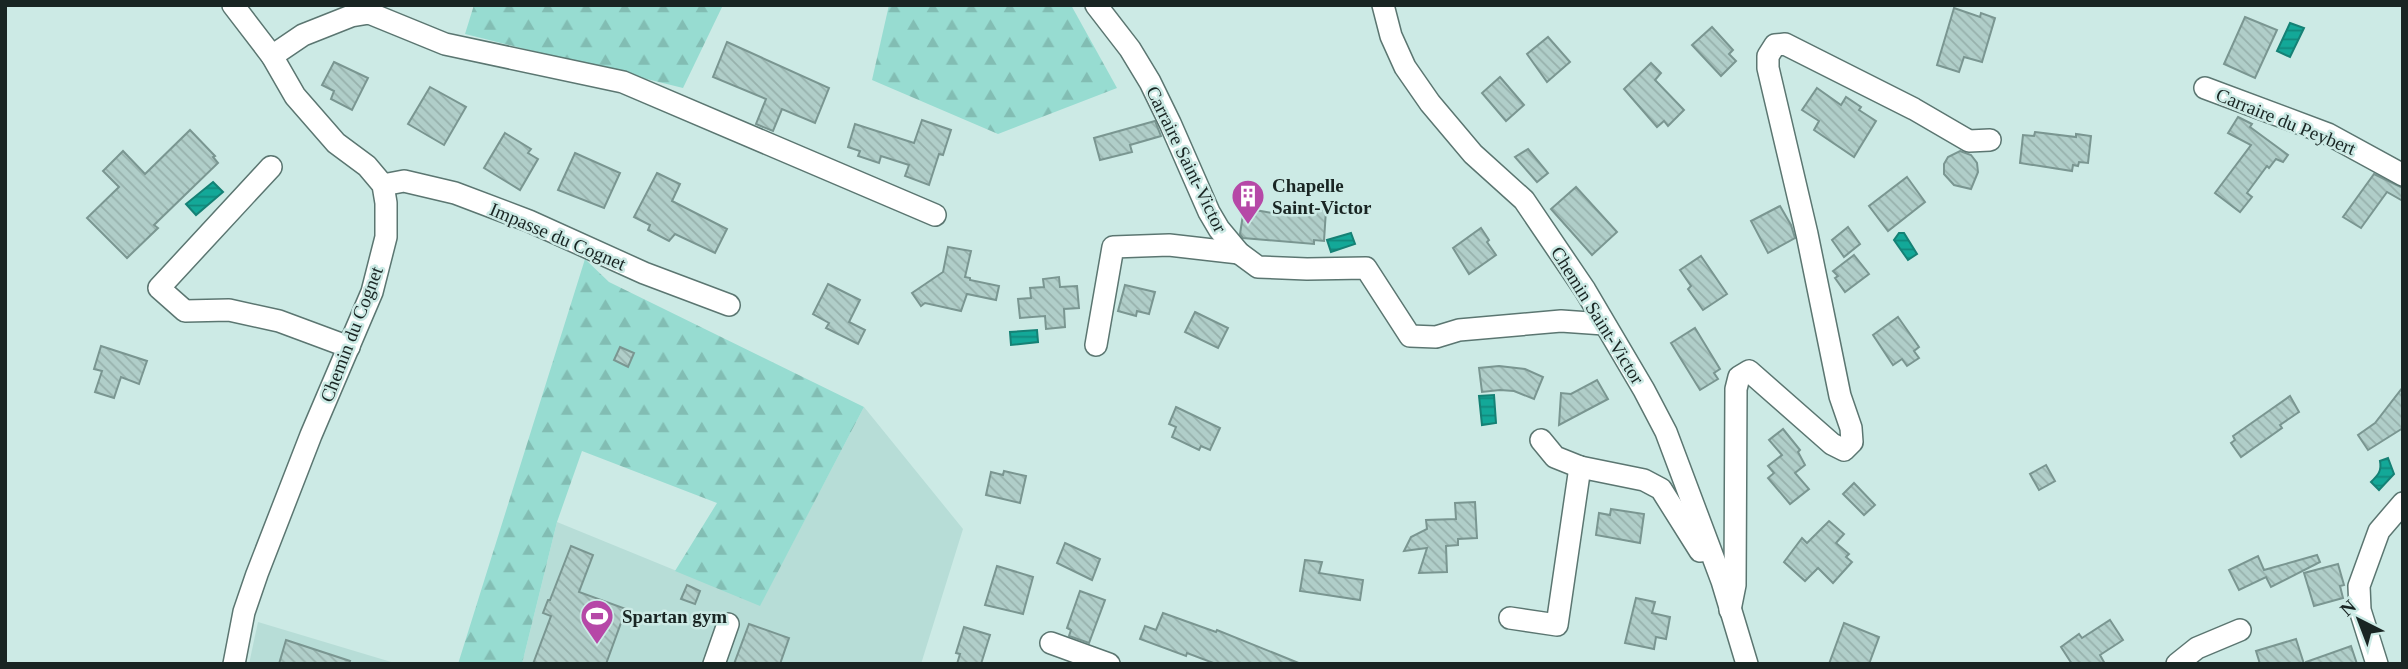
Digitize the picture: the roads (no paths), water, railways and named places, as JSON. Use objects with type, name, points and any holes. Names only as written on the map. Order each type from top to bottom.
[{"type":"street","points":[[233,5],[272,56],[295,96],[336,143],[367,166],[383,185]]},
{"type":"street","name":"Carraire Saint-Victor","points":[[1096,5],[1137,60],[1170,122],[1219,229],[1239,253],[1258,267],[1366,268],[1410,336],[1436,337],[1459,330],[1561,321],[1604,324]]},
{"type":"street","name":"Chemin Saint-Victor","points":[[1383,5],[1391,37],[1405,67],[1430,103],[1473,153],[1524,200],[1585,290],[1644,390],[1666,432],[1722,582],[1747,664]]},
{"type":"street","points":[[272,56],[303,35],[351,16],[369,13],[445,44],[623,82],[934,215]]},
{"type":"street","points":[[1730,610],[1735,585],[1736,389],[1739,377],[1749,371],[1832,444],[1844,450],[1852,442],[1852,428],[1840,396],[1807,234],[1768,68],[1768,56],[1775,45],[1784,44],[1914,108],[1969,141],[1990,140]]},
{"type":"street","name":"Carraire du Peybert","points":[[2205,88],[2328,134],[2403,175]]},
{"type":"street","points":[[271,167],[159,288],[185,311],[229,310],[279,321],[349,347]]},
{"type":"street","name":"Impasse du Cognet","points":[[383,185],[404,181],[454,193],[528,221],[644,273],[729,305]]},
{"type":"street","name":"Chemin du Cognet","points":[[234,664],[244,612],[257,574],[311,435],[372,292],[386,237],[383,185]]},
{"type":"street","points":[[1096,345],[1112,247],[1168,244],[1239,253]]},
{"type":"street","points":[[1541,440],[1555,457],[1580,467],[1644,480],[1661,489],[1696,547],[1722,582]]},
{"type":"street","points":[[1510,618],[1558,625],[1580,467]]},
{"type":"street","points":[[2377,664],[2360,610],[2359,586],[2379,531],[2403,503]]},
{"type":"street","points":[[714,664],[728,624]]},
{"type":"street","points":[[2177,664],[2197,648],[2240,630]]},
{"type":"street","points":[[1051,643],[1109,664]]},
{"type":"place","name":"Chapelle Saint-Victor","points":[[1248,226]]},
{"type":"place","name":"Spartan gym","points":[[597,646]]}]
